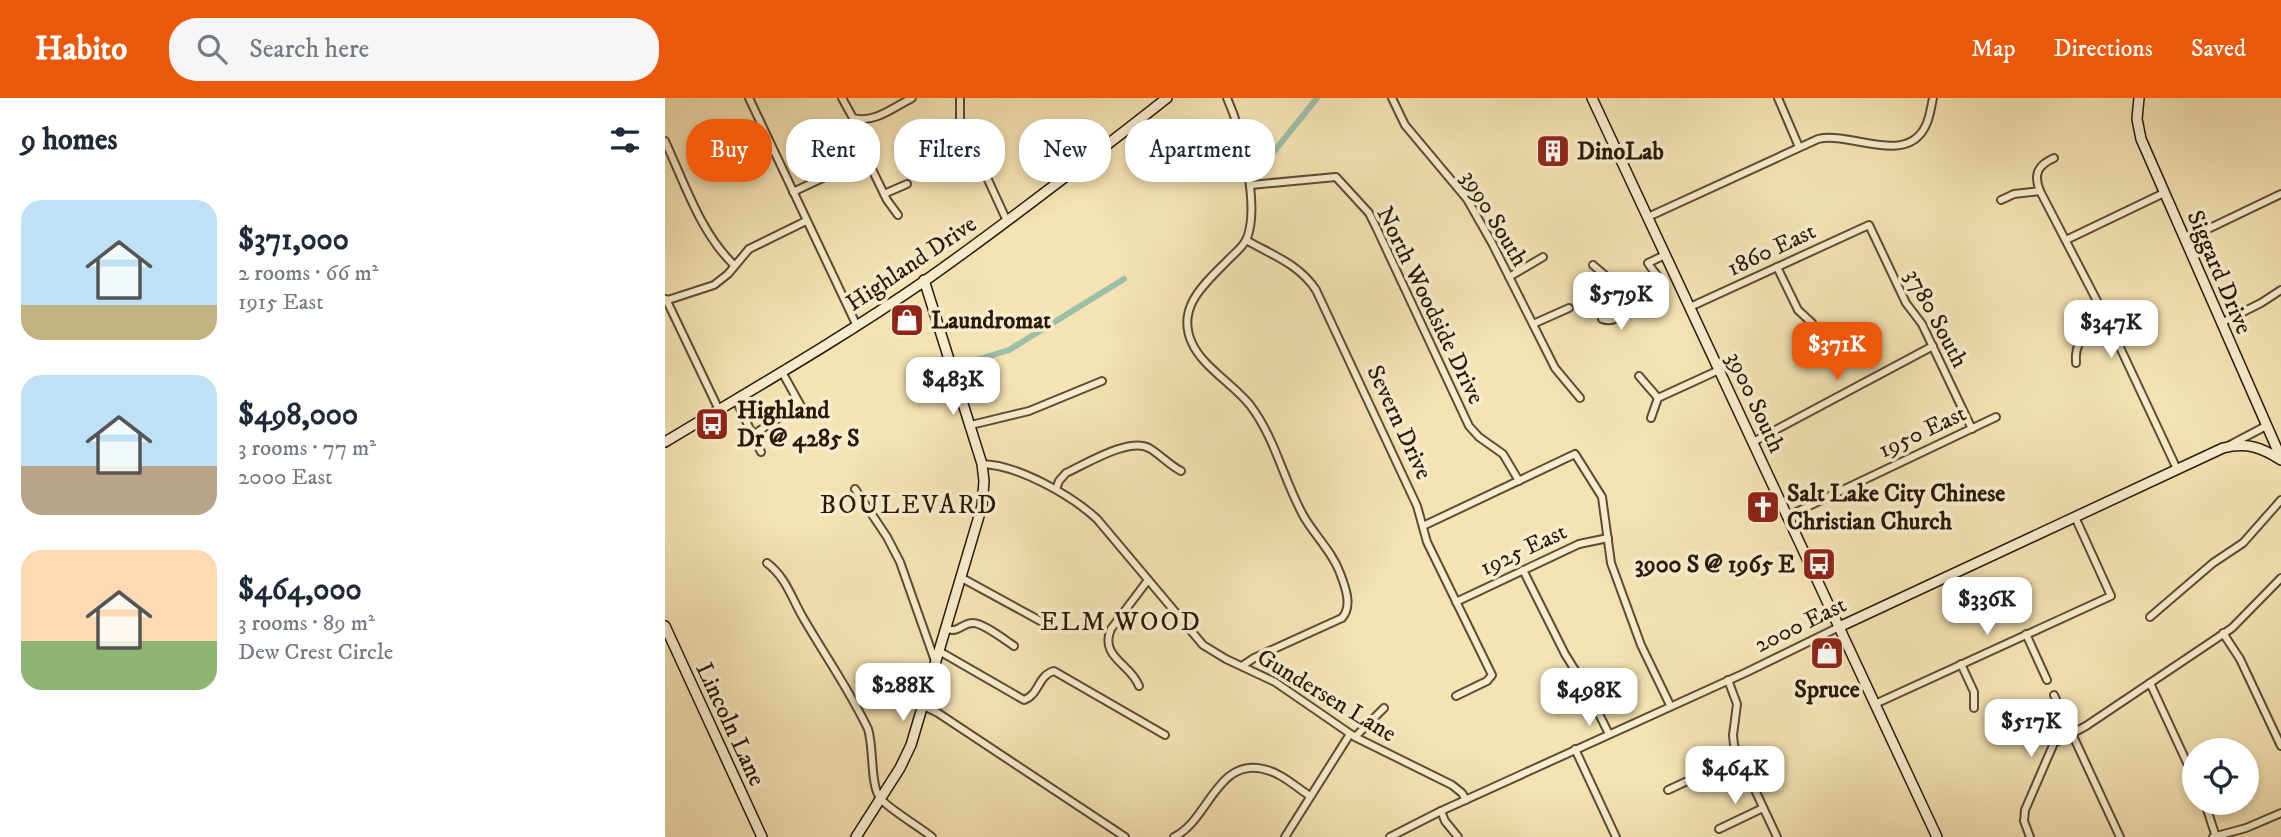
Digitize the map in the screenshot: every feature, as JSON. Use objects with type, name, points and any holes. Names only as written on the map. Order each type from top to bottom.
[{"type":"street","points":[[749,98],[856,324]]},
{"type":"street","points":[[842,98],[855,120],[876,117],[912,98]]},
{"type":"street","points":[[949,98],[959,100],[960,119],[1007,221]]},
{"type":"street","name":"Highland Drive","points":[[665,442],[782,372],[924,281],[1167,98]]},
{"type":"street","points":[[1227,98],[1244,154],[1250,185],[1249,229],[1246,240],[1195,295],[1188,312],[1188,334],[1192,345],[1205,362],[1249,404],[1273,442],[1293,496],[1339,570],[1347,600],[1346,613],[1342,618],[1242,666]]},
{"type":"street","name":"3990 South","points":[[1392,98],[1405,125],[1467,199],[1559,374],[1580,398]]},
{"type":"street","name":"3900 South","points":[[1592,98],[1937,837]]},
{"type":"street","points":[[1778,98],[1799,147]]},
{"type":"street","points":[[1648,216],[1818,139],[1832,137],[1885,146],[1905,144],[1925,128],[1933,98]]},
{"type":"street","name":"Siggard Drive","points":[[2139,98],[2139,133],[2281,459]]},
{"type":"street","points":[[665,141],[713,242],[734,265]]},
{"type":"street","points":[[793,192],[836,171],[855,155],[862,155],[898,215]]},
{"type":"street","points":[[2054,158],[2045,162],[2037,173],[2036,181],[2110,326],[2178,469]]},
{"type":"street","name":"North Woodside Drive","points":[[1250,185],[1336,177],[1358,201],[1376,227],[1469,426],[1479,437],[1503,454],[1519,481]]},
{"type":"street","points":[[884,194],[907,184]]},
{"type":"street","points":[[2001,200],[2014,194],[2040,191]]},
{"type":"street","points":[[2066,240],[2164,193]]},
{"type":"street","points":[[2185,240],[2281,194]]},
{"type":"street","points":[[719,410],[666,299],[714,285],[728,274],[744,252],[806,221]]},
{"type":"street","name":"1860 East","points":[[1690,307],[1868,225]]},
{"type":"street","name":"3780 South","points":[[1868,225],[1906,303],[1922,324],[1972,429]]},
{"type":"street","name":"Severn Drive","points":[[1246,240],[1303,272],[1316,290],[1417,506],[1427,542],[1492,677],[1456,696]]},
{"type":"street","points":[[1593,265],[1607,278],[1618,301],[1626,307],[1640,308],[1658,298],[1661,292],[1660,281],[1648,263],[1665,255]]},
{"type":"street","points":[[1509,277],[1543,257]]},
{"type":"street","points":[[1777,267],[1798,310],[1812,323]]},
{"type":"street","points":[[856,837],[911,745],[982,506],[982,464],[924,281]]},
{"type":"street","points":[[2221,323],[2281,290]]},
{"type":"street","points":[[1602,319],[1616,319],[1626,307]]},
{"type":"street","points":[[1533,324],[1569,308]]},
{"type":"street","points":[[2076,363],[2077,342],[2110,326]]},
{"type":"street","points":[[1753,442],[1933,346]]},
{"type":"street","points":[[1651,418],[1658,398],[1719,369]]},
{"type":"street","points":[[782,372],[807,417]]},
{"type":"street","points":[[1639,376],[1658,398]]},
{"type":"street","points":[[971,425],[1030,411],[1102,381]]},
{"type":"street","points":[[736,400],[761,452]]},
{"type":"street","points":[[753,435],[799,404]]},
{"type":"street","name":"1950 East","points":[[1788,516],[1996,417]]},
{"type":"street","name":"2000 East","points":[[1390,837],[2227,447],[2266,426]]},
{"type":"street","points":[[1056,489],[1066,474],[1133,444],[1146,446],[1170,466],[1181,471]]},
{"type":"street","name":"2000 East","points":[[2227,447],[2258,447],[2281,459]]},
{"type":"street","points":[[1423,526],[1576,454],[1602,497],[1611,562],[1637,634],[1670,705]]},
{"type":"street","name":"Gundersen Lane","points":[[982,464],[1004,466],[1056,489],[1077,502],[1097,519],[1203,645],[1275,682],[1353,736],[1452,785],[1462,793],[1465,800]]},
{"type":"street","points":[[855,489],[900,562],[936,664]]},
{"type":"street","points":[[2150,617],[2213,563],[2243,543],[2281,500]]},
{"type":"street","points":[[1875,704],[2111,596],[2075,517]]},
{"type":"street","name":"1925 East","points":[[1456,601],[1588,541],[1608,538]]},
{"type":"street","points":[[767,563],[786,582],[803,618],[868,729],[872,743],[874,781],[880,800],[932,837]]},
{"type":"street","points":[[1523,570],[1609,734]]},
{"type":"street","points":[[960,576],[1046,624]]},
{"type":"street","points":[[1139,686],[1133,675],[1110,652],[1107,638],[1148,580]]},
{"type":"street","points":[[2030,837],[2024,817],[2051,746],[2086,726],[2223,634],[2280,581]]},
{"type":"street","points":[[947,629],[956,631],[970,623],[977,624],[1014,646]]},
{"type":"street","name":"Lincoln Lane","points":[[665,626],[762,837]]},
{"type":"street","points":[[2026,634],[2047,680]]},
{"type":"street","points":[[2223,634],[2240,659],[2281,746]]},
{"type":"street","points":[[939,652],[1024,699],[1029,698],[1048,673],[1054,671],[1165,735]]},
{"type":"street","points":[[1961,664],[1975,696],[1974,708]]},
{"type":"street","points":[[1728,680],[1737,704],[1733,735],[1739,757],[1777,837]]},
{"type":"street","points":[[2150,684],[2182,752]]},
{"type":"street","points":[[2054,695],[2120,837]]},
{"type":"street","points":[[924,706],[1125,837]]},
{"type":"street","points":[[1285,837],[1310,796],[1353,736],[1384,708]]},
{"type":"street","points":[[2271,725],[2281,720]]},
{"type":"street","points":[[1575,749],[1616,837]]},
{"type":"street","points":[[1668,790],[1739,757]]},
{"type":"street","points":[[1174,837],[1198,819],[1226,778],[1245,769],[1265,769],[1310,796]]},
{"type":"street","points":[[1719,828],[1763,808]]},
{"type":"street","points":[[1441,811],[1445,821],[1458,837]]},
{"type":"street","points":[[2209,815],[2215,837],[2246,828],[2281,813]]},
{"type":"waterway","points":[[1275,150],[1317,98]]},
{"type":"waterway","points":[[963,364],[1009,350],[1124,279]]},
{"type":"place","name":"DinoLab","points":[[1553,151]]},
{"type":"place","name":"Laundromat","points":[[907,320]]},
{"type":"place","name":"Highland Dr @ 4285 S","points":[[712,424]]},
{"type":"place","name":"Salt Lake City Chinese Christian Church","points":[[1763,507]]},
{"type":"place","name":"3900 S @ 1965 E","points":[[1819,564]]},
{"type":"place","name":"Spruce","points":[[1827,653]]},
{"type":"district","name":"BOULEVARD","points":[[909,504]]},
{"type":"district","name":"ELM WOOD","points":[[1121,621]]}]
